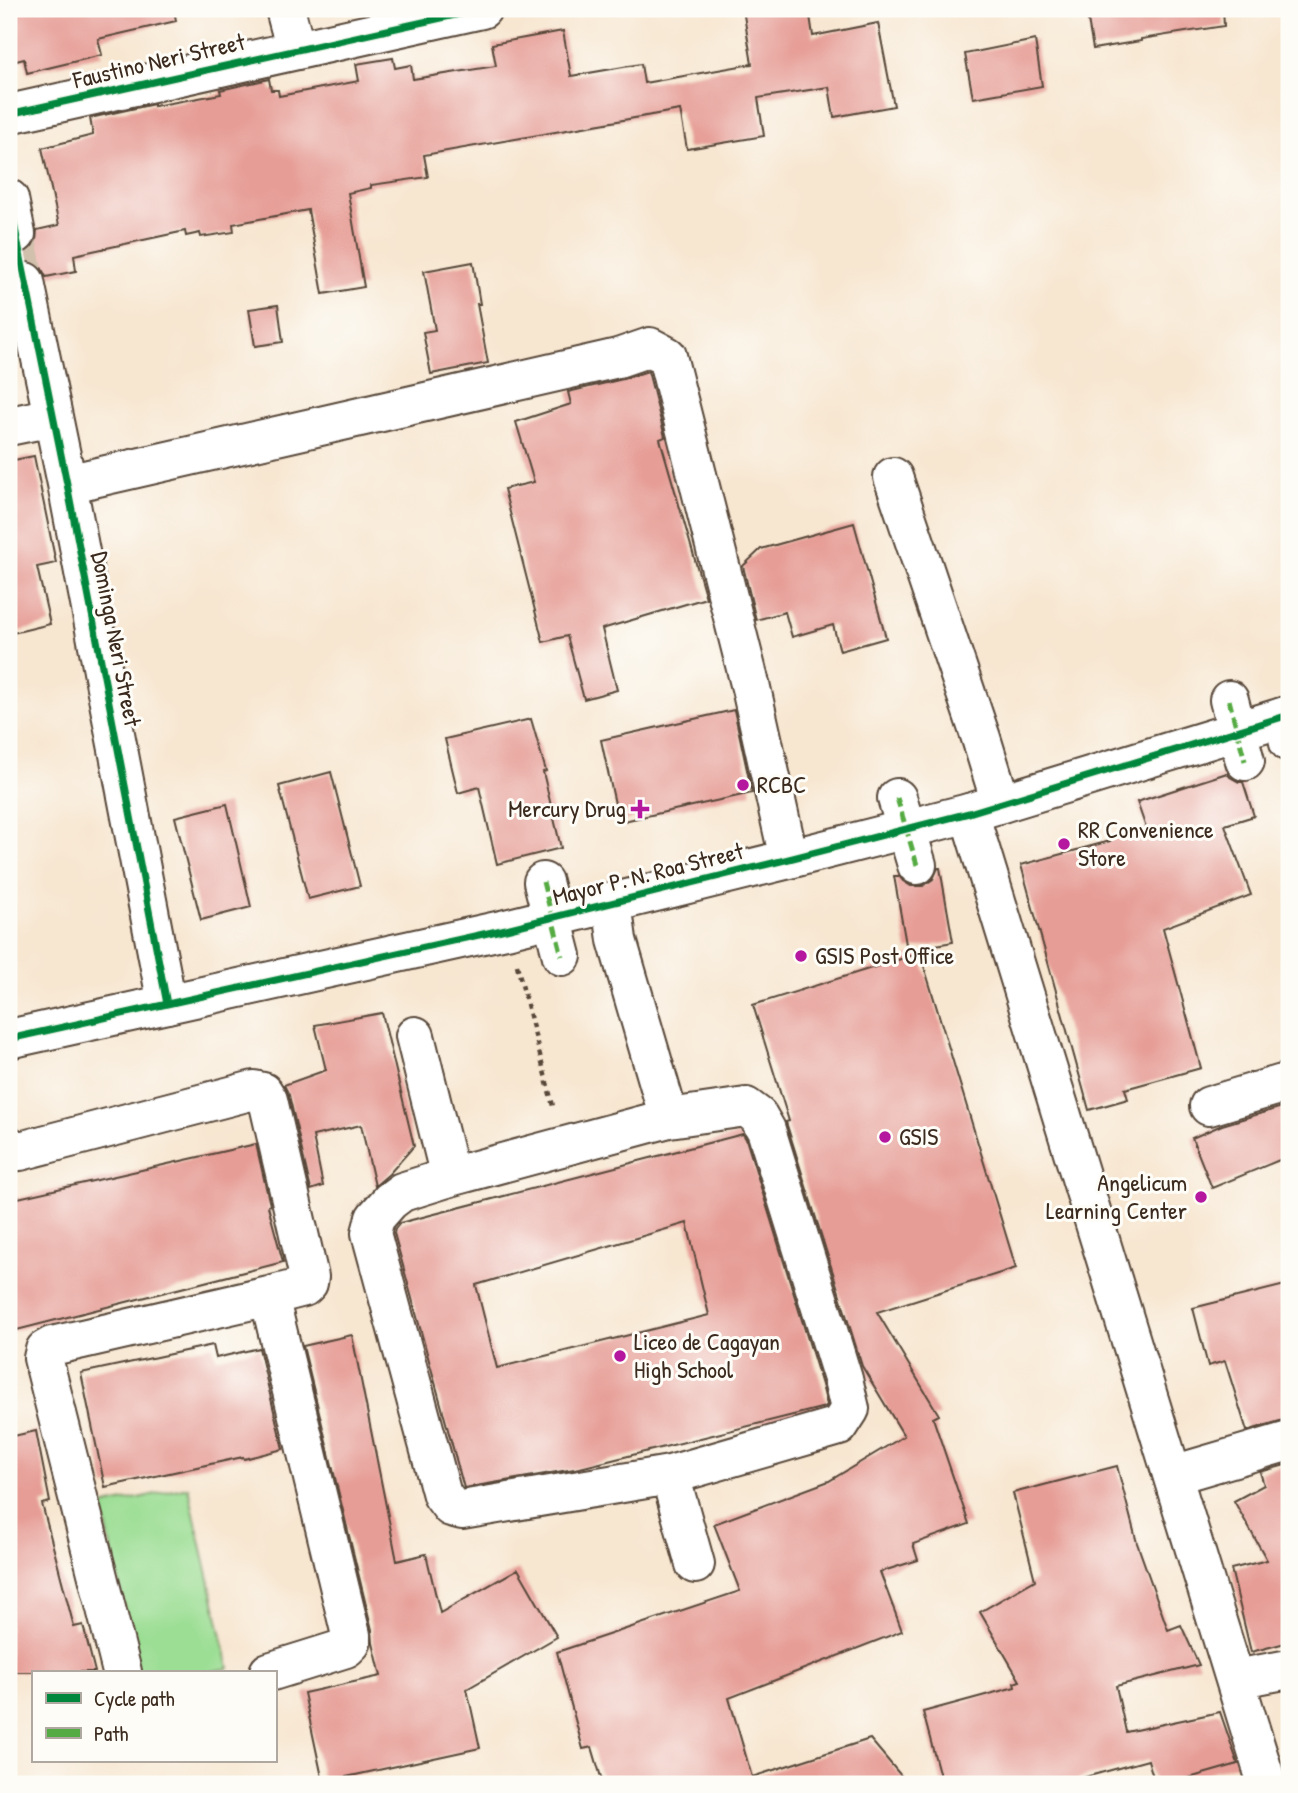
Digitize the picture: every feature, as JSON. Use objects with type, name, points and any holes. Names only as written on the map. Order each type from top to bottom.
[{"type":"street","points":[[285,9],[296,50]]},
{"type":"street","name":"Faustino Neri Street","points":[[9,114],[482,9]]},
{"type":"street","name":"Dominga Neri Street","points":[[25,282],[54,417],[167,1004]]},
{"type":"street","points":[[67,484],[604,362],[650,347],[667,356],[751,688],[789,859]]},
{"type":"street","points":[[9,426],[54,417]]},
{"type":"street","points":[[893,477],[981,738],[985,808],[1173,1475],[1267,1784]]},
{"type":"street","name":"Mayor P. N. Roa Street","points":[[9,1039],[552,918],[789,859],[901,813],[985,808],[1237,731],[1287,725]]},
{"type":"street","points":[[901,813],[917,865]]},
{"type":"street","points":[[543,882],[562,956]]},
{"type":"street","points":[[612,902],[617,940],[669,1118]]},
{"type":"street","points":[[415,1036],[450,1177]]},
{"type":"street","points":[[1209,1106],[1289,1082]]},
{"type":"street","points":[[9,1146],[13,1152],[20,1151],[254,1090],[263,1093],[268,1100],[309,1277],[304,1287],[52,1346],[45,1350],[43,1358],[122,1671]]},
{"type":"street","points":[[746,1107],[758,1116],[770,1143],[850,1409],[839,1426],[670,1475],[462,1510],[451,1507],[442,1495],[371,1233],[375,1218],[402,1192],[564,1147],[669,1118],[746,1107]]},
{"type":"street","points":[[269,1296],[351,1635],[351,1643],[346,1648],[272,1671]]},
{"type":"street","points":[[1173,1475],[1289,1441]]},
{"type":"street","points":[[670,1475],[695,1564]]},
{"type":"street","points":[[1236,1678],[1289,1669]]},
{"type":"path","points":[[506,929],[564,1147]]},
{"type":"green space","points":[[188,1487],[229,1668],[215,1671],[138,1671],[102,1506]]},
{"type":"building","points":[[9,9],[174,9],[176,21],[98,39],[102,55],[27,73],[24,59],[9,63]]},
{"type":"building","points":[[743,9],[809,9],[813,36],[878,23],[894,106],[834,117],[829,87],[758,98],[764,136],[687,149],[680,110],[424,155],[428,177],[371,185],[371,188],[348,193],[364,287],[323,294],[308,210],[233,224],[234,232],[201,237],[200,233],[186,236],[185,231],[74,255],[76,271],[46,277],[41,267],[31,261],[20,261],[9,268],[9,255],[20,256],[30,251],[36,242],[37,230],[59,225],[42,148],[93,135],[90,118],[154,104],[221,94],[220,90],[269,79],[271,90],[278,90],[279,96],[359,81],[356,64],[393,58],[395,68],[411,65],[413,79],[496,66],[492,44],[563,31],[571,76],[641,64],[644,83],[752,64]]},
{"type":"building","points":[[1086,9],[1223,9],[1224,26],[1093,49]]},
{"type":"building","points":[[1035,40],[1042,86],[973,98],[965,54]]},
{"type":"building","points":[[473,262],[480,304],[477,304],[488,363],[431,374],[423,332],[435,330],[424,271]]},
{"type":"building","points":[[278,305],[283,342],[255,346],[249,309]]},
{"type":"building","points":[[648,371],[665,437],[660,439],[706,598],[602,629],[617,690],[584,699],[567,636],[543,642],[504,489],[534,482],[516,422],[571,404],[568,392]]},
{"type":"building","points":[[34,456],[56,563],[37,567],[50,624],[9,634],[9,461]]},
{"type":"building","points":[[854,523],[886,638],[840,651],[833,625],[792,637],[785,612],[756,620],[743,566],[761,549]]},
{"type":"building","points":[[734,710],[752,793],[619,822],[601,740]]},
{"type":"building","points":[[531,719],[546,771],[543,772],[561,848],[497,864],[479,787],[458,793],[445,739]]},
{"type":"building","points":[[331,772],[360,886],[308,899],[279,786]]},
{"type":"building","points":[[1227,773],[1243,782],[1254,816],[1225,825],[1251,895],[1163,928],[1201,1068],[1125,1089],[1128,1099],[1089,1110],[1021,865],[1110,841],[1109,838],[1146,828],[1137,802]]},
{"type":"building","points":[[227,804],[251,907],[201,920],[175,817]]},
{"type":"building","points":[[938,868],[953,942],[907,950],[894,876],[899,876],[911,886],[923,886],[933,879]]},
{"type":"building","points":[[920,953],[1016,1268],[877,1312],[939,1415],[933,1418],[969,1524],[913,1544],[918,1560],[880,1572],[902,1631],[729,1698],[752,1777],[870,1739],[908,1784],[603,1784],[592,1747],[583,1749],[557,1652],[740,1591],[714,1524],[829,1481],[904,1436],[862,1366],[786,1122],[789,1121],[753,1005]]},
{"type":"building","points":[[382,1013],[414,1146],[375,1186],[361,1125],[313,1136],[323,1186],[311,1190],[289,1095],[284,1085],[326,1070],[315,1025]]},
{"type":"building","points":[[1289,1105],[1289,1156],[1212,1188],[1192,1138],[1222,1125]]},
{"type":"building","points":[[743,1134],[827,1405],[580,1468],[464,1488],[394,1233],[400,1223]],"holes":[[[687,1223],[709,1315],[497,1368],[476,1285]]]},
{"type":"building","points":[[256,1144],[270,1205],[268,1206],[283,1262],[9,1332],[9,1200]]},
{"type":"building","points":[[1289,1284],[1289,1420],[1247,1431],[1225,1361],[1208,1366],[1193,1308]]},
{"type":"building","points":[[352,1335],[397,1561],[426,1554],[440,1613],[518,1569],[557,1637],[467,1689],[480,1748],[323,1782],[304,1693],[381,1676],[303,1346]]},
{"type":"building","points":[[213,1345],[216,1358],[259,1348],[283,1449],[105,1487],[81,1373]]},
{"type":"building","points":[[36,1431],[50,1502],[42,1504],[74,1627],[83,1625],[95,1671],[9,1672],[9,1437]]},
{"type":"building","points":[[1289,1464],[1289,1642],[1251,1652],[1231,1569],[1267,1560],[1234,1501],[1264,1485],[1260,1472]]},
{"type":"building","points":[[1117,1466],[1137,1543],[1168,1630],[1181,1625],[1199,1665],[1116,1686],[1126,1732],[1220,1712],[1238,1764],[1168,1784],[1155,1784],[1148,1760],[1078,1779],[1079,1784],[942,1784],[923,1712],[1015,1687],[1014,1683],[1020,1681],[980,1612],[1035,1580],[1013,1493]]},
{"type":"tunnel","points":[[16,234],[25,282]]},
{"type":"marked path","points":[[1229,700],[1245,761]]},
{"type":"marked path","points":[[897,798],[917,865]]},
{"type":"marked path","points":[[543,882],[562,956]]},
{"type":"cycle path","points":[[9,114],[482,9]]},
{"type":"cycle path","points":[[9,199],[167,1004]]},
{"type":"cycle path","points":[[9,1039],[506,929],[789,859],[969,813],[1289,715]]},
{"type":"place","name":"RCBC","points":[[743,785]]},
{"type":"place","name":"Mercury Drug","points":[[640,809]]},
{"type":"place","name":"RR Convenience Store","points":[[1064,844]]},
{"type":"place","name":"GSIS Post Office","points":[[801,956]]},
{"type":"place","name":"GSIS","points":[[885,1137]]},
{"type":"place","name":"Angelicum Learning Center","points":[[1201,1197]]},
{"type":"place","name":"Liceo de Cagayan High School","points":[[620,1356]]}]
